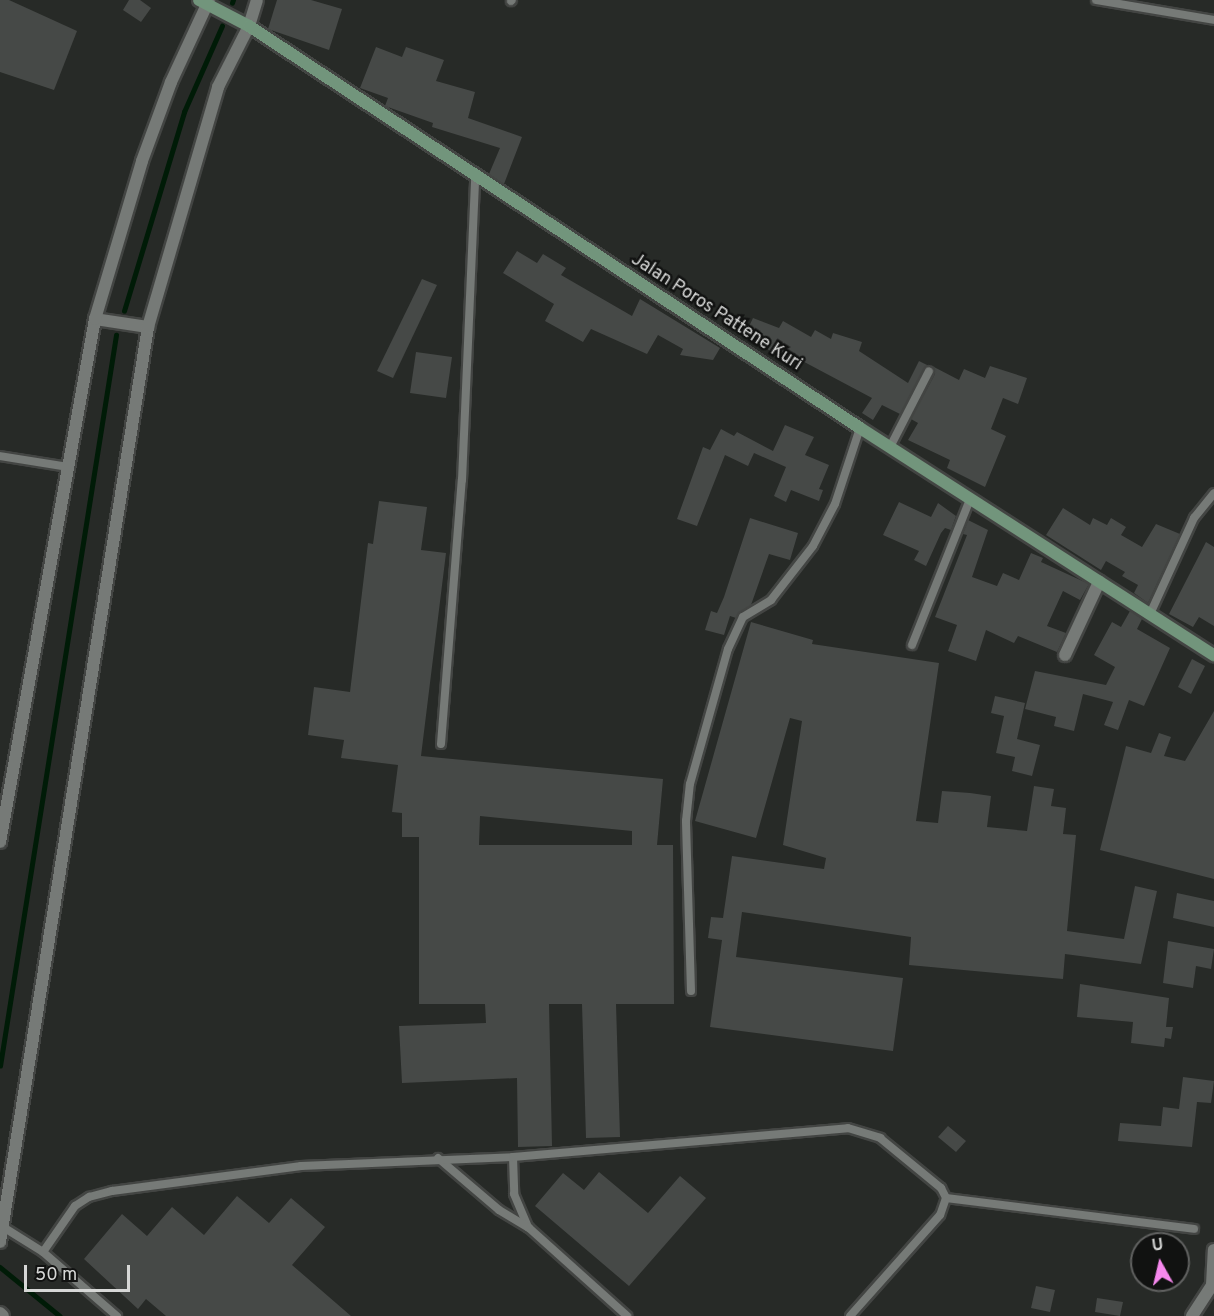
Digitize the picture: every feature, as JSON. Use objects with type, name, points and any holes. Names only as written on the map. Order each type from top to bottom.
[{"type":"street","points":[[0,1242],[148,327],[218,87],[249,26],[257,0]]},
{"type":"street","points":[[0,842],[3,808],[69,467],[95,319],[142,160],[171,82],[205,2]]},
{"type":"street","name":"Jalan Poros Pattene Kuri","points":[[205,2],[249,26],[475,177],[860,428],[1214,655]]},
{"type":"street","points":[[95,319],[148,327]]},
{"type":"street","points":[[1065,655],[1100,582]]},
{"type":"street","points":[[1192,1316],[1212,1286],[1214,1250]]},
{"type":"lane","points":[[1096,0],[1214,20]]},
{"type":"lane","points":[[441,744],[462,480],[475,177]]},
{"type":"lane","points":[[890,447],[929,371]]},
{"type":"lane","points":[[691,991],[686,821],[690,784],[728,649],[743,617],[771,600],[813,546],[835,504],[860,428]]},
{"type":"lane","points":[[0,456],[69,467]]},
{"type":"lane","points":[[1150,614],[1194,518],[1214,493]]},
{"type":"lane","points":[[912,645],[970,499]]},
{"type":"lane","points":[[43,1252],[75,1206],[89,1197],[301,1166],[438,1158],[513,1157],[857,1129],[880,1138],[941,1188],[946,1198],[940,1215],[850,1316]]},
{"type":"lane","points":[[513,1157],[510,1172],[514,1194],[529,1228]]},
{"type":"lane","points":[[438,1158],[499,1210],[529,1228],[627,1316]]},
{"type":"lane","points":[[946,1198],[1194,1229]]},
{"type":"lane","points":[[3,1227],[43,1252],[117,1316]]},
{"type":"building","points":[[0,0],[9,0],[77,31],[54,90],[0,72]]},
{"type":"building","points":[[129,0],[140,0],[151,8],[141,22],[123,10]]},
{"type":"building","points":[[277,0],[311,0],[342,9],[329,50],[268,29]]},
{"type":"building","points":[[376,47],[402,57],[406,47],[444,60],[436,81],[475,92],[468,118],[522,137],[504,184],[489,174],[500,148],[432,127],[433,123],[385,106],[388,98],[360,88]]},
{"type":"building","points":[[517,251],[537,263],[543,254],[566,268],[561,275],[632,316],[640,299],[720,348],[713,360],[680,355],[683,349],[658,335],[647,354],[591,329],[583,342],[545,321],[554,304],[503,273]]},
{"type":"building","points":[[422,279],[437,285],[393,378],[377,371]]},
{"type":"building","points":[[753,318],[779,328],[783,321],[811,337],[815,330],[831,339],[833,333],[862,342],[859,351],[908,383],[919,361],[927,365],[900,414],[882,405],[873,420],[862,413],[872,398],[793,356],[789,363],[745,335]]},
{"type":"building","points":[[416,352],[452,357],[446,398],[410,393]]},
{"type":"building","points":[[990,366],[1027,378],[1018,404],[1003,398],[991,429],[1006,436],[985,487],[947,468],[950,460],[908,440],[918,423],[911,419],[935,374],[934,367],[959,380],[964,369],[985,378]]},
{"type":"building","points":[[785,425],[814,437],[805,455],[829,465],[819,489],[823,490],[819,501],[791,490],[786,502],[774,496],[786,467],[754,453],[748,466],[725,455],[697,526],[677,519],[703,447],[710,450],[721,429],[734,436],[737,432],[773,451]]},
{"type":"building","points":[[379,501],[427,507],[421,550],[446,553],[421,756],[663,779],[657,845],[673,845],[674,1004],[616,1004],[620,1137],[586,1138],[582,1004],[549,1004],[552,1146],[518,1147],[517,1078],[402,1083],[399,1026],[486,1023],[485,1004],[419,1004],[419,837],[402,837],[402,813],[392,812],[398,765],[341,758],[344,740],[308,735],[314,687],[350,692],[368,543],[373,544]],"holes":[[[480,816],[632,831],[632,845],[479,845]]]},
{"type":"building","points":[[899,502],[931,517],[938,503],[956,516],[951,530],[945,528],[941,533],[926,566],[914,560],[919,551],[883,535]]},
{"type":"building","points":[[1063,508],[1090,525],[1093,518],[1107,525],[1111,518],[1126,527],[1121,535],[1142,547],[1156,524],[1180,534],[1148,603],[1134,593],[1138,585],[1122,576],[1125,572],[1106,561],[1101,570],[1046,535]]},
{"type":"building","points":[[750,518],[798,533],[790,560],[769,554],[751,605],[736,618],[730,616],[724,635],[705,630],[711,611],[717,613],[724,597]]},
{"type":"building","points":[[968,520],[988,530],[972,577],[997,586],[1003,573],[1019,580],[1031,553],[1043,558],[1041,562],[1089,584],[1080,600],[1063,591],[1047,626],[1066,633],[1057,652],[1018,636],[1014,643],[986,630],[976,661],[948,651],[957,625],[935,617],[967,535],[963,534]]},
{"type":"building","points":[[1206,542],[1214,547],[1214,626],[1199,617],[1193,627],[1169,614]]},
{"type":"building","points":[[1130,611],[1142,619],[1137,629],[1170,648],[1144,706],[1129,700],[1118,730],[1104,725],[1113,702],[1083,694],[1074,731],[1054,726],[1056,717],[1025,709],[1035,671],[1106,685],[1115,667],[1094,655],[1112,622],[1121,627]]},
{"type":"building","points":[[751,622],[813,640],[812,644],[939,663],[916,821],[938,823],[942,791],[970,793],[991,796],[987,827],[1027,831],[1034,786],[1054,789],[1051,806],[1066,808],[1063,834],[1076,835],[1067,931],[1124,939],[1135,886],[1157,891],[1141,964],[1065,954],[1063,979],[909,965],[911,937],[742,912],[736,957],[903,978],[893,1051],[710,1027],[722,940],[708,938],[711,917],[723,918],[732,856],[824,869],[826,858],[783,845],[802,721],[790,718],[756,838],[695,821]]},
{"type":"building","points":[[1192,659],[1205,666],[1191,694],[1178,687]]},
{"type":"building","points":[[995,696],[1025,703],[1017,739],[1040,745],[1032,776],[1012,771],[1015,757],[996,753],[1004,716],[991,713]]},
{"type":"building","points":[[1214,711],[1214,879],[1100,850],[1126,746],[1151,753],[1159,733],[1171,737],[1164,756],[1185,761]]},
{"type":"building","points":[[1177,893],[1214,901],[1214,927],[1173,918]]},
{"type":"building","points":[[1168,941],[1214,949],[1211,969],[1196,966],[1193,988],[1163,983]]},
{"type":"building","points":[[1080,984],[1169,998],[1166,1027],[1173,1027],[1171,1039],[1165,1038],[1164,1047],[1131,1043],[1133,1022],[1077,1017]]},
{"type":"building","points":[[1183,1077],[1214,1081],[1211,1103],[1197,1102],[1192,1147],[1118,1141],[1120,1123],[1161,1126],[1163,1107],[1179,1109]]},
{"type":"building","points":[[948,1126],[966,1141],[956,1152],[938,1137]]},
{"type":"building","points":[[599,1172],[648,1213],[680,1176],[706,1198],[629,1286],[535,1206],[563,1173],[584,1190]]},
{"type":"building","points":[[237,1196],[269,1223],[291,1198],[325,1227],[292,1265],[351,1316],[166,1316],[146,1299],[138,1309],[84,1259],[122,1214],[147,1236],[172,1207],[204,1235]]},
{"type":"building","points":[[1036,1286],[1055,1290],[1050,1312],[1031,1308]]},
{"type":"building","points":[[1097,1298],[1123,1302],[1120,1316],[1095,1312]]},
{"type":"waterway","points":[[124,311],[184,112],[222,26]]},
{"type":"waterway","points":[[0,1066],[116,335]]},
{"type":"waterway","points":[[0,1267],[60,1316]]}]
